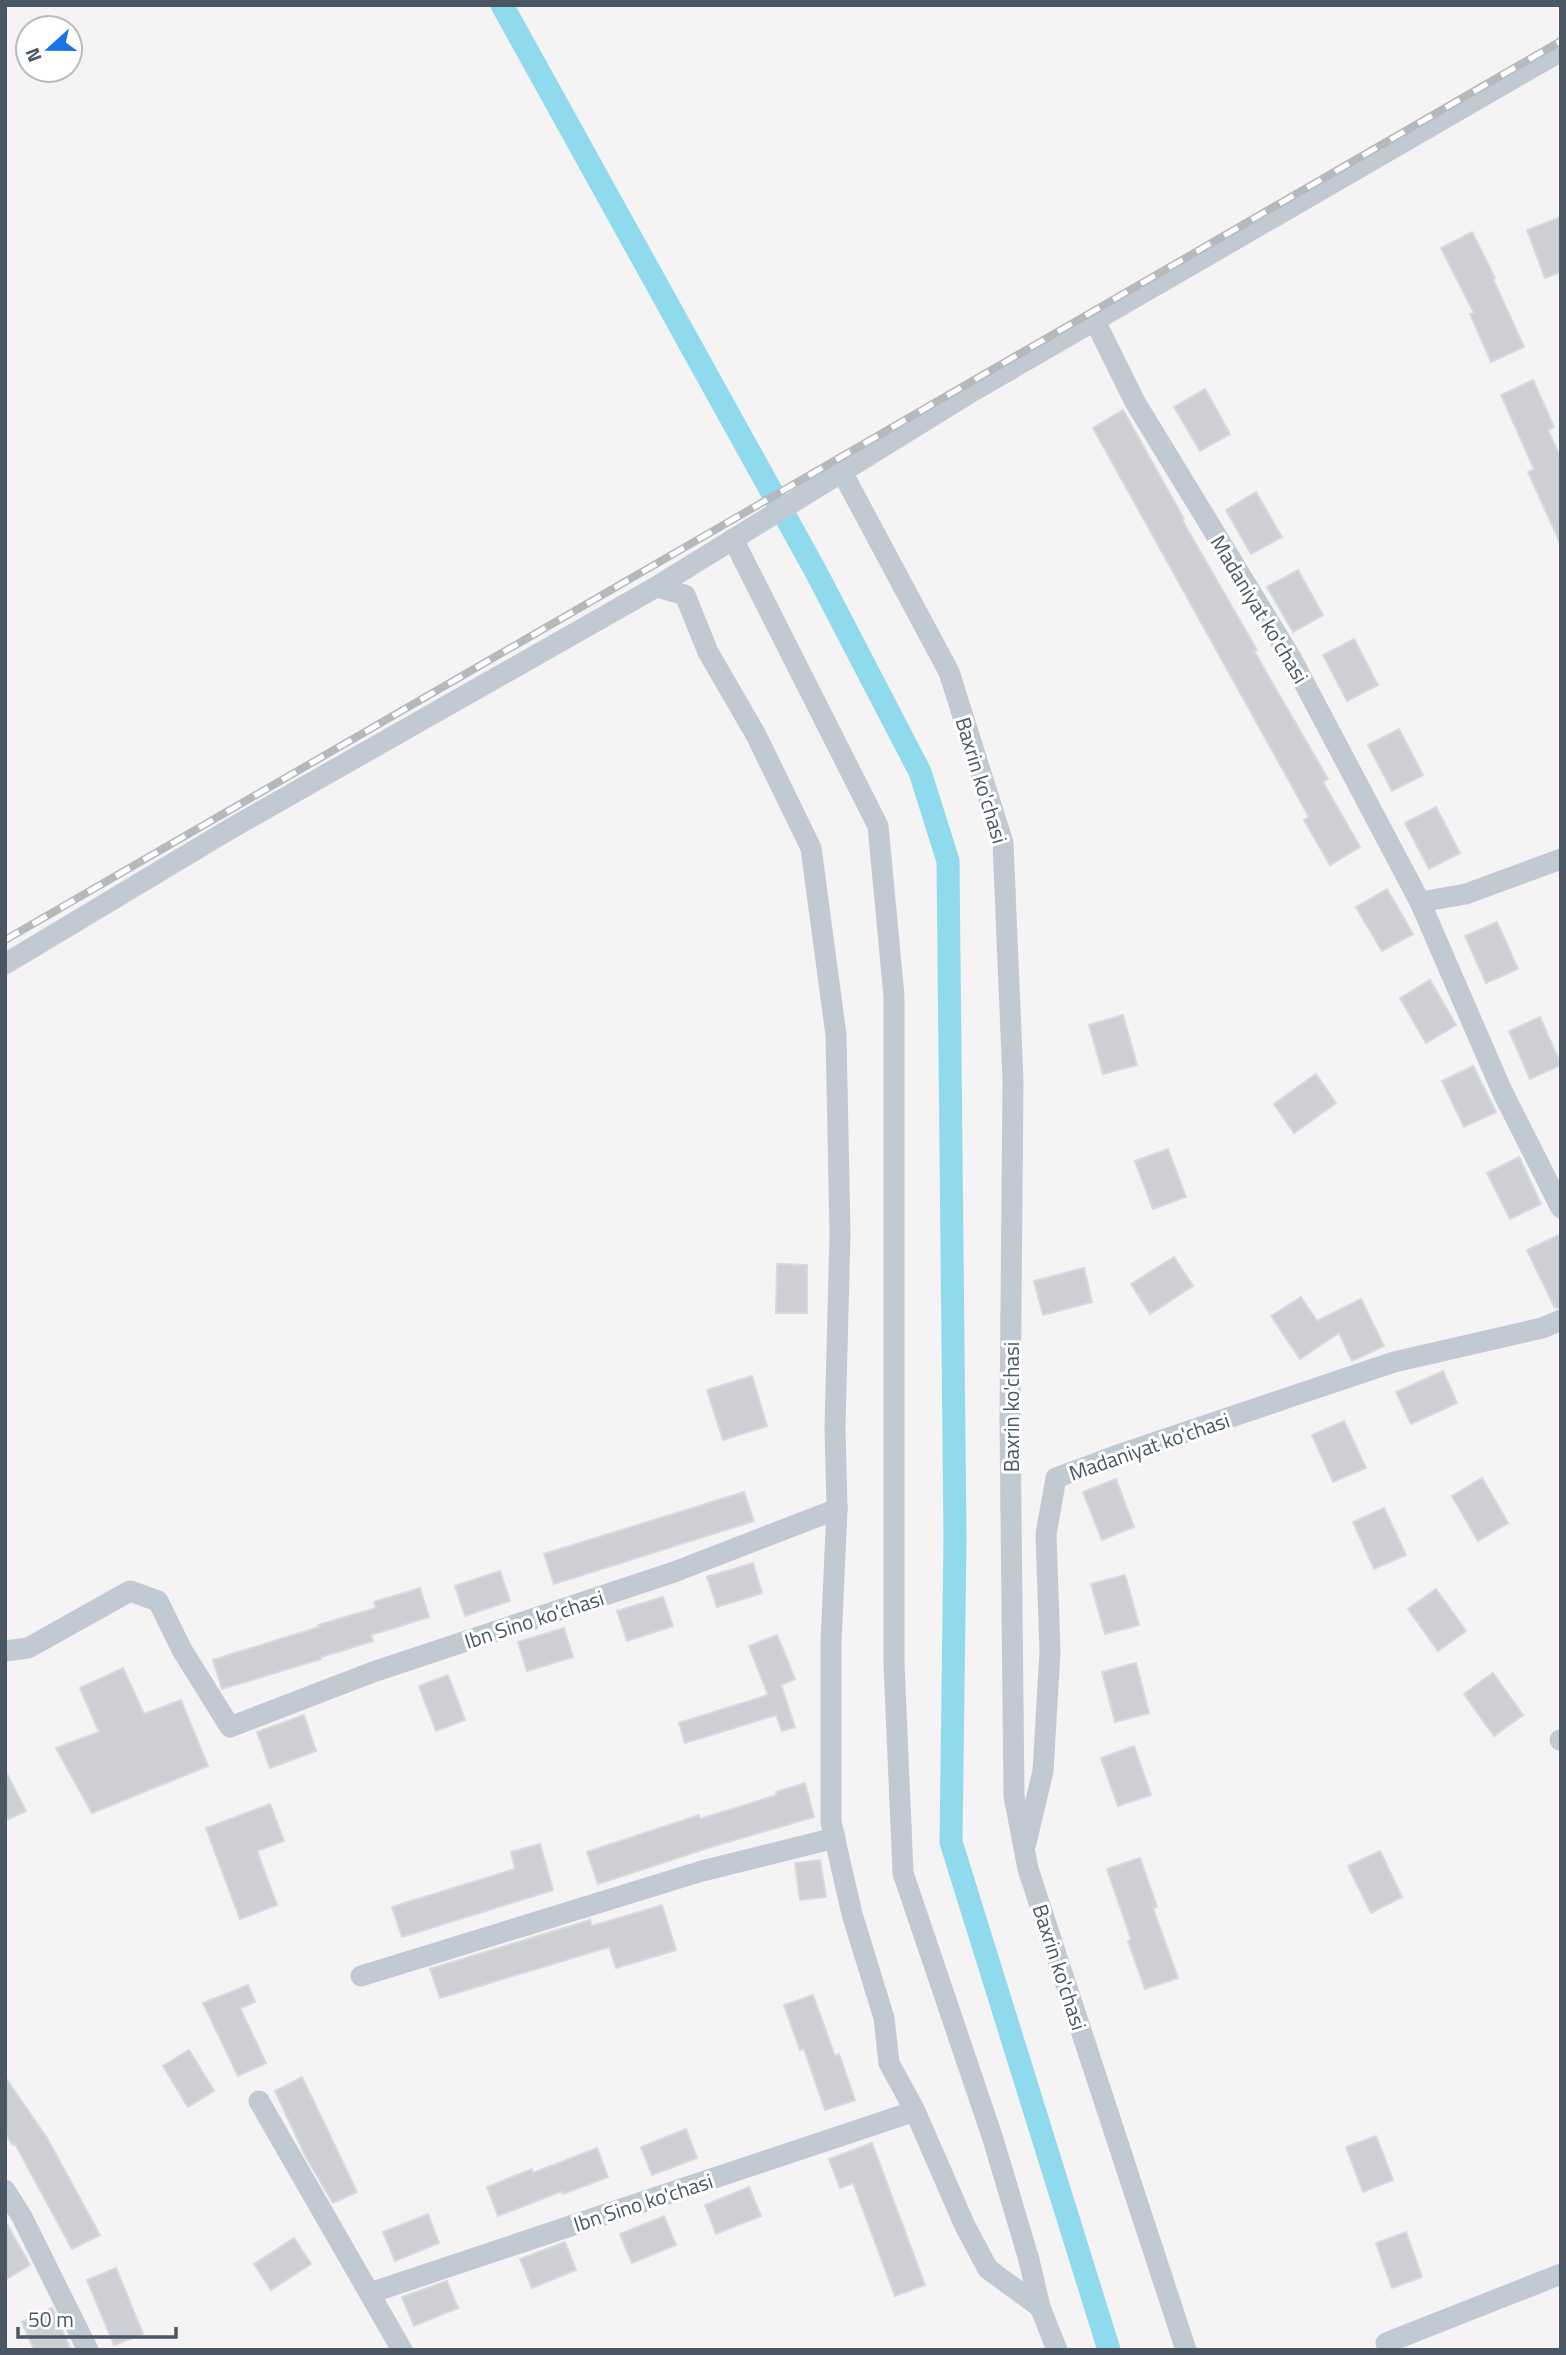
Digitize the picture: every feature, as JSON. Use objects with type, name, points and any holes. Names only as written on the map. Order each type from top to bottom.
[{"type":"street","points":[[5,964],[241,822],[656,587],[968,394],[1561,51]]},
{"type":"street","name":"Madaniyat ko'chasi","points":[[1095,321],[1135,402],[1291,658],[1420,902],[1502,1091],[1561,1208]]},
{"type":"street","name":"Baxrin ko'chasi","points":[[842,472],[949,672],[1003,843],[1013,1082],[1010,1420],[1014,1796],[1028,1869],[1186,2350]]},
{"type":"street","points":[[733,539],[878,826],[894,996],[894,1664],[903,1873],[993,2139],[1041,2307],[1057,2350]]},
{"type":"street","points":[[656,587],[685,595],[708,652],[757,735],[811,848],[836,1035],[840,1234],[835,1427],[837,1510],[831,1643],[831,1822],[852,1913],[884,2018],[889,2063],[915,2112],[965,2226],[988,2269],[1041,2307]]},
{"type":"street","points":[[1420,902],[1466,894],[1561,859]]},
{"type":"street","name":"Madaniyat ko'chasi","points":[[1024,1850],[1043,1771],[1050,1652],[1046,1534],[1056,1478],[1394,1362],[1542,1328],[1561,1320]]},
{"type":"street","name":"Ibn Sino ko'chasi","points":[[5,1651],[28,1648],[130,1591],[158,1601],[182,1650],[230,1727],[373,1672],[674,1572],[837,1510]]},
{"type":"street","points":[[361,1976],[702,1871],[835,1838]]},
{"type":"street","points":[[259,2101],[402,2350]]},
{"type":"street","name":"Ibn Sino ko'chasi","points":[[370,2293],[915,2112]]},
{"type":"street","points":[[5,2190],[22,2217],[88,2350]]},
{"type":"street","points":[[1386,2343],[1561,2274]]},
{"type":"building","points":[[1561,217],[1561,272],[1545,278],[1527,230]]},
{"type":"building","points":[[1472,232],[1524,347],[1491,362],[1470,314],[1474,313],[1441,248]]},
{"type":"building","points":[[1533,380],[1554,427],[1548,430],[1561,459],[1561,545],[1528,472],[1534,469],[1501,395]]},
{"type":"building","points":[[1205,389],[1230,434],[1200,451],[1174,407]]},
{"type":"building","points":[[1123,410],[1184,519],[1182,520],[1257,650],[1254,651],[1328,779],[1323,782],[1360,847],[1330,865],[1304,820],[1309,817],[1093,428]]},
{"type":"building","points":[[1256,492],[1282,537],[1251,554],[1226,510]]},
{"type":"building","points":[[1298,570],[1323,615],[1293,632],[1267,587]]},
{"type":"building","points":[[1354,639],[1378,685],[1347,701],[1323,655]]},
{"type":"building","points":[[1399,729],[1423,775],[1392,791],[1368,745]]},
{"type":"building","points":[[1436,807],[1460,853],[1429,869],[1405,823]]},
{"type":"building","points":[[1387,889],[1413,934],[1382,951],[1356,907]]},
{"type":"building","points":[[1497,922],[1518,969],[1486,983],[1465,936]]},
{"type":"building","points":[[1430,980],[1456,1025],[1426,1043],[1400,998]]},
{"type":"building","points":[[1123,1015],[1137,1065],[1103,1074],[1089,1025]]},
{"type":"building","points":[[1540,1017],[1561,1065],[1530,1079],[1509,1031]]},
{"type":"building","points":[[1473,1066],[1496,1112],[1464,1127],[1442,1081]]},
{"type":"building","points":[[1316,1074],[1336,1103],[1294,1133],[1274,1104]]},
{"type":"building","points":[[1168,1149],[1186,1197],[1153,1209],[1135,1161]]},
{"type":"building","points":[[1519,1157],[1541,1204],[1510,1219],[1487,1173]]},
{"type":"building","points":[[1561,1234],[1561,1307],[1555,1308],[1527,1250]]},
{"type":"building","points":[[1174,1257],[1193,1286],[1150,1314],[1131,1284]]},
{"type":"building","points":[[777,1264],[807,1265],[807,1313],[776,1313]]},
{"type":"building","points":[[1084,1268],[1092,1302],[1043,1315],[1034,1281]]},
{"type":"building","points":[[1301,1297],[1317,1321],[1361,1299],[1384,1346],[1352,1361],[1339,1333],[1300,1359],[1271,1316]]},
{"type":"building","points":[[1443,1371],[1457,1403],[1411,1424],[1396,1392]]},
{"type":"building","points":[[752,1376],[767,1426],[723,1440],[707,1390]]},
{"type":"building","points":[[1344,1421],[1366,1468],[1333,1482],[1312,1435]]},
{"type":"building","points":[[1482,1478],[1508,1523],[1478,1541],[1452,1496]]},
{"type":"building","points":[[1116,1479],[1134,1527],[1102,1540],[1083,1492]]},
{"type":"building","points":[[744,1492],[754,1521],[554,1584],[544,1554]]},
{"type":"building","points":[[1384,1508],[1406,1555],[1374,1569],[1353,1522]]},
{"type":"building","points":[[753,1563],[762,1593],[717,1607],[707,1577]]},
{"type":"building","points":[[500,1571],[510,1601],[465,1616],[455,1586]]},
{"type":"building","points":[[1125,1575],[1139,1625],[1105,1634],[1091,1584]]},
{"type":"building","points":[[420,1588],[429,1617],[371,1635],[373,1641],[222,1689],[213,1660],[376,1608],[374,1602]]},
{"type":"building","points":[[1436,1589],[1466,1631],[1438,1651],[1408,1609]]},
{"type":"building","points":[[663,1597],[673,1626],[627,1641],[617,1611]]},
{"type":"building","points":[[564,1628],[573,1657],[527,1671],[518,1642]]},
{"type":"building","points":[[777,1635],[795,1679],[781,1685],[795,1727],[782,1731],[776,1715],[685,1743],[679,1723],[768,1695],[749,1646]]},
{"type":"building","points":[[1136,1663],[1149,1713],[1115,1722],[1102,1672]]},
{"type":"building","points":[[123,1668],[144,1714],[181,1700],[208,1766],[92,1813],[56,1748],[99,1732],[80,1688]]},
{"type":"building","points":[[1493,1673],[1523,1715],[1494,1736],[1464,1694]]},
{"type":"building","points":[[448,1675],[465,1720],[436,1731],[419,1686]]},
{"type":"building","points":[[304,1715],[316,1751],[270,1768],[257,1732]]},
{"type":"building","points":[[1134,1746],[1151,1795],[1118,1806],[1101,1758]]},
{"type":"building","points":[[5,1770],[26,1811],[5,1821]]},
{"type":"building","points":[[805,1783],[814,1817],[598,1884],[587,1852],[699,1815],[700,1819],[777,1795],[776,1792]]},
{"type":"building","points":[[270,1804],[284,1841],[257,1851],[277,1905],[240,1919],[206,1828]]},
{"type":"building","points":[[540,1844],[553,1890],[402,1937],[392,1907],[515,1869],[511,1852]]},
{"type":"building","points":[[1380,1851],[1402,1897],[1371,1913],[1348,1866]]},
{"type":"building","points":[[1140,1858],[1157,1907],[1153,1908],[1178,1978],[1145,1989],[1107,1869]]},
{"type":"building","points":[[820,1860],[826,1897],[800,1900],[795,1863]]},
{"type":"building","points":[[662,1905],[676,1950],[616,1968],[609,1947],[440,1998],[430,1969],[590,1920],[592,1926]]},
{"type":"building","points":[[248,1985],[255,2002],[240,2008],[266,2063],[238,2076],[203,2003]]},
{"type":"building","points":[[813,1995],[835,2056],[839,2054],[855,2100],[825,2110],[804,2049],[800,2050],[784,2005]]},
{"type":"building","points":[[189,2050],[214,2091],[188,2107],[163,2066]]},
{"type":"building","points":[[5,2077],[47,2138],[100,2235],[72,2249],[15,2144],[13,2145],[5,2134]]},
{"type":"building","points":[[302,2077],[357,2192],[333,2203],[306,2157],[275,2091]]},
{"type":"building","points":[[686,2129],[697,2158],[652,2175],[641,2147]]},
{"type":"building","points":[[1376,2136],[1393,2180],[1363,2192],[1346,2147]]},
{"type":"building","points":[[872,2143],[925,2285],[895,2296],[853,2183],[840,2188],[829,2159]]},
{"type":"building","points":[[597,2148],[608,2177],[563,2194],[562,2191],[498,2216],[487,2187],[532,2169],[533,2173]]},
{"type":"building","points":[[749,2187],[761,2216],[716,2234],[705,2205]]},
{"type":"building","points":[[428,2214],[439,2243],[395,2261],[383,2232]]},
{"type":"building","points":[[664,2216],[676,2245],[632,2263],[620,2234]]},
{"type":"building","points":[[5,2221],[30,2265],[5,2280]]},
{"type":"building","points":[[1406,2232],[1422,2277],[1392,2288],[1376,2243]]},
{"type":"building","points":[[294,2238],[311,2264],[271,2290],[254,2264]]},
{"type":"building","points":[[565,2242],[576,2270],[532,2288],[520,2259]]},
{"type":"building","points":[[116,2268],[143,2334],[114,2345],[87,2280]]},
{"type":"building","points":[[447,2281],[458,2308],[414,2326],[402,2297]]},
{"type":"building","points":[[52,2308],[71,2350],[34,2350],[22,2322]]},
{"type":"waterway","points":[[502,5],[815,570],[920,772],[948,861],[955,1538],[951,1842],[1109,2350]]},
{"type":"railway","points":[[5,940],[1561,41]]}]
